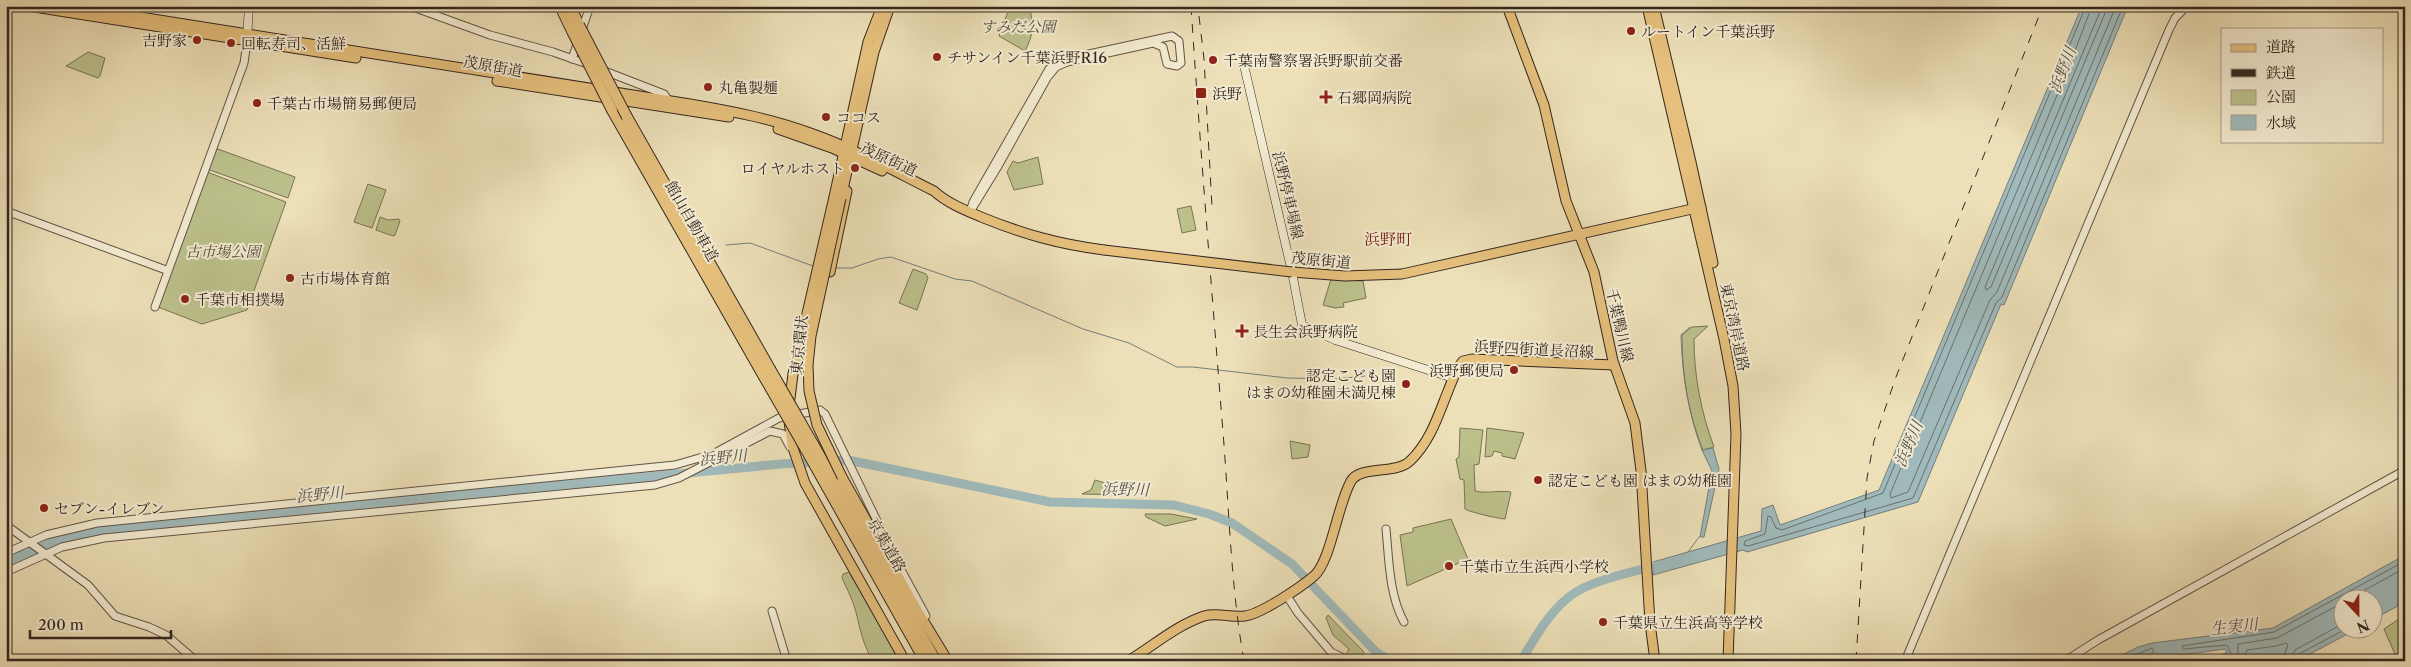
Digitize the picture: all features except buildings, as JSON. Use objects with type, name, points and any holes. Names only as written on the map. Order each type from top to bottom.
[{"type":"highway","name":"館山自動車道","points":[[560,6],[627,117],[809,446]]},
{"type":"highway","name":"館山自動車道","points":[[570,6],[575,28],[612,110],[767,372]]},
{"type":"highway","name":"京葉道路","points":[[809,446],[832,478],[936,661]]},
{"type":"highway","name":"京葉道路","points":[[832,478],[925,661]]},
{"type":"main road","name":"茂原街道","points":[[28,6],[672,104],[776,128],[848,153],[934,190],[941,197],[970,212],[1042,240],[1104,250],[1292,272],[1345,276],[1402,274],[1698,208]]},
{"type":"main road","name":"茂原街道","points":[[71,6],[248,38]]},
{"type":"main road","points":[[248,6],[248,38]]},
{"type":"main road","name":"東京環状","points":[[848,153],[868,42],[882,6]]},
{"type":"main road","name":"東京環状","points":[[890,6],[876,44],[848,153],[794,374],[788,415],[795,455],[801,473],[851,566],[906,661]]},
{"type":"main road","name":"千葉鴨川線","points":[[1507,6],[1544,105],[1566,201],[1594,272],[1614,365],[1631,408],[1637,434],[1655,661]]},
{"type":"main road","name":"東京湾岸道路","points":[[1647,6],[1698,208]]},
{"type":"main road","name":"東京湾岸道路","points":[[1654,6],[1738,383],[1741,433],[1735,536],[1733,661]]},
{"type":"main road","name":"浜野停車場線","points":[[1243,60],[1292,272],[1300,309],[1300,322],[1305,328],[1453,378]]},
{"type":"main road","points":[[830,272],[850,176],[848,153]]},
{"type":"main road","name":"東京環状","points":[[837,198],[811,336],[808,365],[809,391],[817,425],[832,478],[949,661]]},
{"type":"main road","name":"浜野四街道長沼線","points":[[1128,661],[1194,620],[1209,615],[1234,617],[1250,615],[1287,596],[1315,575],[1328,551],[1336,518],[1351,481],[1358,474],[1399,468],[1411,460],[1427,440],[1453,378],[1461,364],[1472,358],[1595,366],[1614,365]]},
{"type":"main road","name":"東京湾岸道路","points":[[1728,661],[1735,554]]},
{"type":"street","points":[[6,15],[10,6]]},
{"type":"street","points":[[410,6],[490,36],[572,59],[664,94],[672,104]]},
{"type":"street","points":[[572,59],[590,6]]},
{"type":"street","points":[[1905,661],[2169,30],[2176,18],[2187,6]]},
{"type":"street","points":[[970,212],[973,202],[1049,69],[1066,59],[1168,36],[1175,36],[1179,41],[1179,65],[1172,66],[1167,64],[1163,41],[1168,36]]},
{"type":"street","points":[[154,307],[166,270],[244,63],[248,38]]},
{"type":"street","points":[[970,212],[1047,78],[1056,67],[1066,62],[1153,42],[1163,47]]},
{"type":"street","points":[[6,211],[166,270]]},
{"type":"street","points":[[6,553],[29,542],[63,530],[97,523],[675,465],[713,454],[762,426],[788,415],[820,410],[825,414],[899,566],[949,661]]},
{"type":"street","points":[[6,572],[62,547],[104,538],[664,484],[706,465],[764,433],[774,430],[783,434],[795,455]]},
{"type":"street","points":[[2065,661],[2098,640],[2405,470]]},
{"type":"street","points":[[6,525],[46,553],[93,590],[115,616],[149,627],[166,635],[196,661]]},
{"type":"street","points":[[1386,529],[1398,612],[1404,622]]},
{"type":"street","points":[[1287,596],[1298,614],[1331,652],[1350,661]]},
{"type":"street","points":[[772,611],[787,661]]},
{"type":"green space","name":"すみだ公園","points":[[1010,6],[1029,6],[1032,29],[1025,51],[999,36]]},
{"type":"green space","points":[[88,52],[105,58],[98,78],[66,66]]},
{"type":"green space","points":[[215,148],[295,177],[288,198],[207,169]]},
{"type":"green space","points":[[1038,157],[1043,184],[1014,190],[1007,172],[1013,161],[1018,163]]},
{"type":"green space","name":"古市場公園","points":[[207,172],[286,202],[247,310],[202,324],[158,307]]},
{"type":"green space","points":[[368,184],[386,190],[372,228],[354,222]]},
{"type":"green space","points":[[1191,206],[1196,230],[1182,233],[1177,209]]},
{"type":"green space","points":[[380,217],[388,220],[399,219],[395,235],[376,230]]},
{"type":"green space","points":[[913,269],[926,274],[928,278],[917,310],[899,303]]},
{"type":"green space","points":[[1331,279],[1363,281],[1366,298],[1343,303],[1344,307],[1335,308],[1323,305]]},
{"type":"green space","points":[[1708,326],[1694,339],[1695,367],[1699,394],[1705,421],[1714,447],[1703,450],[1693,422],[1687,393],[1682,335],[1692,327]]},
{"type":"green space","points":[[1460,428],[1483,430],[1479,464],[1474,465],[1475,491],[1511,492],[1505,519],[1465,509],[1464,480],[1460,479],[1456,459],[1459,457]]},
{"type":"green space","points":[[1487,428],[1524,433],[1515,459],[1502,456],[1502,453],[1494,451],[1492,456],[1485,457]]},
{"type":"green space","points":[[1290,441],[1310,445],[1308,457],[1292,459]]},
{"type":"green space","points":[[1095,480],[1118,487],[1128,495],[1082,494],[1091,490]]},
{"type":"green space","points":[[1145,514],[1171,514],[1197,519],[1165,526],[1146,517]]},
{"type":"green space","points":[[1451,519],[1468,559],[1407,586],[1400,535],[1413,532],[1413,528]]},
{"type":"green space","points":[[849,572],[900,661],[873,661],[864,643],[853,603],[842,578],[843,574]]},
{"type":"green space","points":[[1328,615],[1364,652],[1359,661],[1354,661],[1346,655],[1349,649],[1333,635],[1326,618]]},
{"type":"green space","points":[[2405,615],[2405,661],[2398,661],[2384,629]]},
{"type":"water","points":[[2082,6],[2128,6],[2004,305],[2001,304],[1918,502],[1747,552],[1743,550],[1653,575],[1653,562],[1761,531],[1762,509],[1773,505],[1780,525],[1879,490]]},
{"type":"water","points":[[1713,448],[1719,469],[1704,537],[1700,537],[1712,471],[1702,450]]},
{"type":"water","name":"生実川","points":[[2405,555],[2405,602],[2384,614],[2384,590],[2342,590]]},
{"type":"water","name":"生実川","points":[[2334,594],[2334,640],[2336,640],[2297,661],[2212,661],[2227,652],[2225,649],[2154,659],[2110,661],[2138,647],[2152,643],[2273,628]]},
{"type":"waterway","points":[[726,245],[750,243],[813,266]]},
{"type":"waterway","points":[[834,268],[852,268],[878,259],[891,257],[955,279],[972,281],[1083,329],[1129,343],[1177,367],[1193,367],[1287,378],[1335,379],[1365,376]]},
{"type":"waterway","points":[[1690,327],[1681,335],[1683,364],[1689,408],[1702,450]]},
{"type":"waterway","name":"浜野川","points":[[6,562],[60,539],[117,528],[781,464],[848,460],[1050,502],[1174,505],[1209,514],[1232,523],[1292,564],[1376,652],[1391,661]]},
{"type":"waterway","points":[[1688,552],[1699,537]]},
{"type":"waterway","name":"浜野川","points":[[1521,661],[1538,632],[1552,614],[1576,592],[1607,579],[1665,564]]},
{"type":"railway","points":[[1191,6],[1233,571],[1244,661]]},
{"type":"railway","points":[[1856,661],[1867,478],[1874,441],[1896,377],[2043,6]]},
{"type":"railway","points":[[1199,16],[1204,59],[1212,207]]},
{"type":"place","name":"ルートイン千葉浜野","points":[[1631,31]]},
{"type":"place","name":"吉野家","points":[[197,40]]},
{"type":"place","name":"回転寿司、活鮮","points":[[231,43]]},
{"type":"place","name":"チサンイン千葉浜野R16","points":[[937,57]]},
{"type":"place","name":"千葉南警察署浜野駅前交番","points":[[1213,60]]},
{"type":"place","name":"丸亀製麺","points":[[708,87]]},
{"type":"place","name":"浜野","points":[[1201,93]]},
{"type":"place","name":"石郷岡病院","points":[[1326,97]]},
{"type":"place","name":"千葉古市場簡易郵便局","points":[[257,103]]},
{"type":"place","name":"ココス","points":[[826,117]]},
{"type":"place","name":"ロイヤルホスト","points":[[855,168]]},
{"type":"place","name":"古市場体育館","points":[[290,278]]},
{"type":"place","name":"千葉市相撲場","points":[[185,299]]},
{"type":"place","name":"長生会浜野病院","points":[[1242,331]]},
{"type":"place","name":"浜野郵便局","points":[[1514,370]]},
{"type":"place","name":"認定こども園 はまの幼稚園未満児棟","points":[[1406,384]]},
{"type":"place","name":"認定こども園 はまの幼稚園","points":[[1538,480]]},
{"type":"place","name":"セブン-イレブン","points":[[44,508]]},
{"type":"place","name":"千葉市立生浜西小学校","points":[[1449,566]]},
{"type":"place","name":"千葉県立生浜高等学校","points":[[1603,622]]},
{"type":"district","name":"浜野町","points":[[1388,239]]}]
